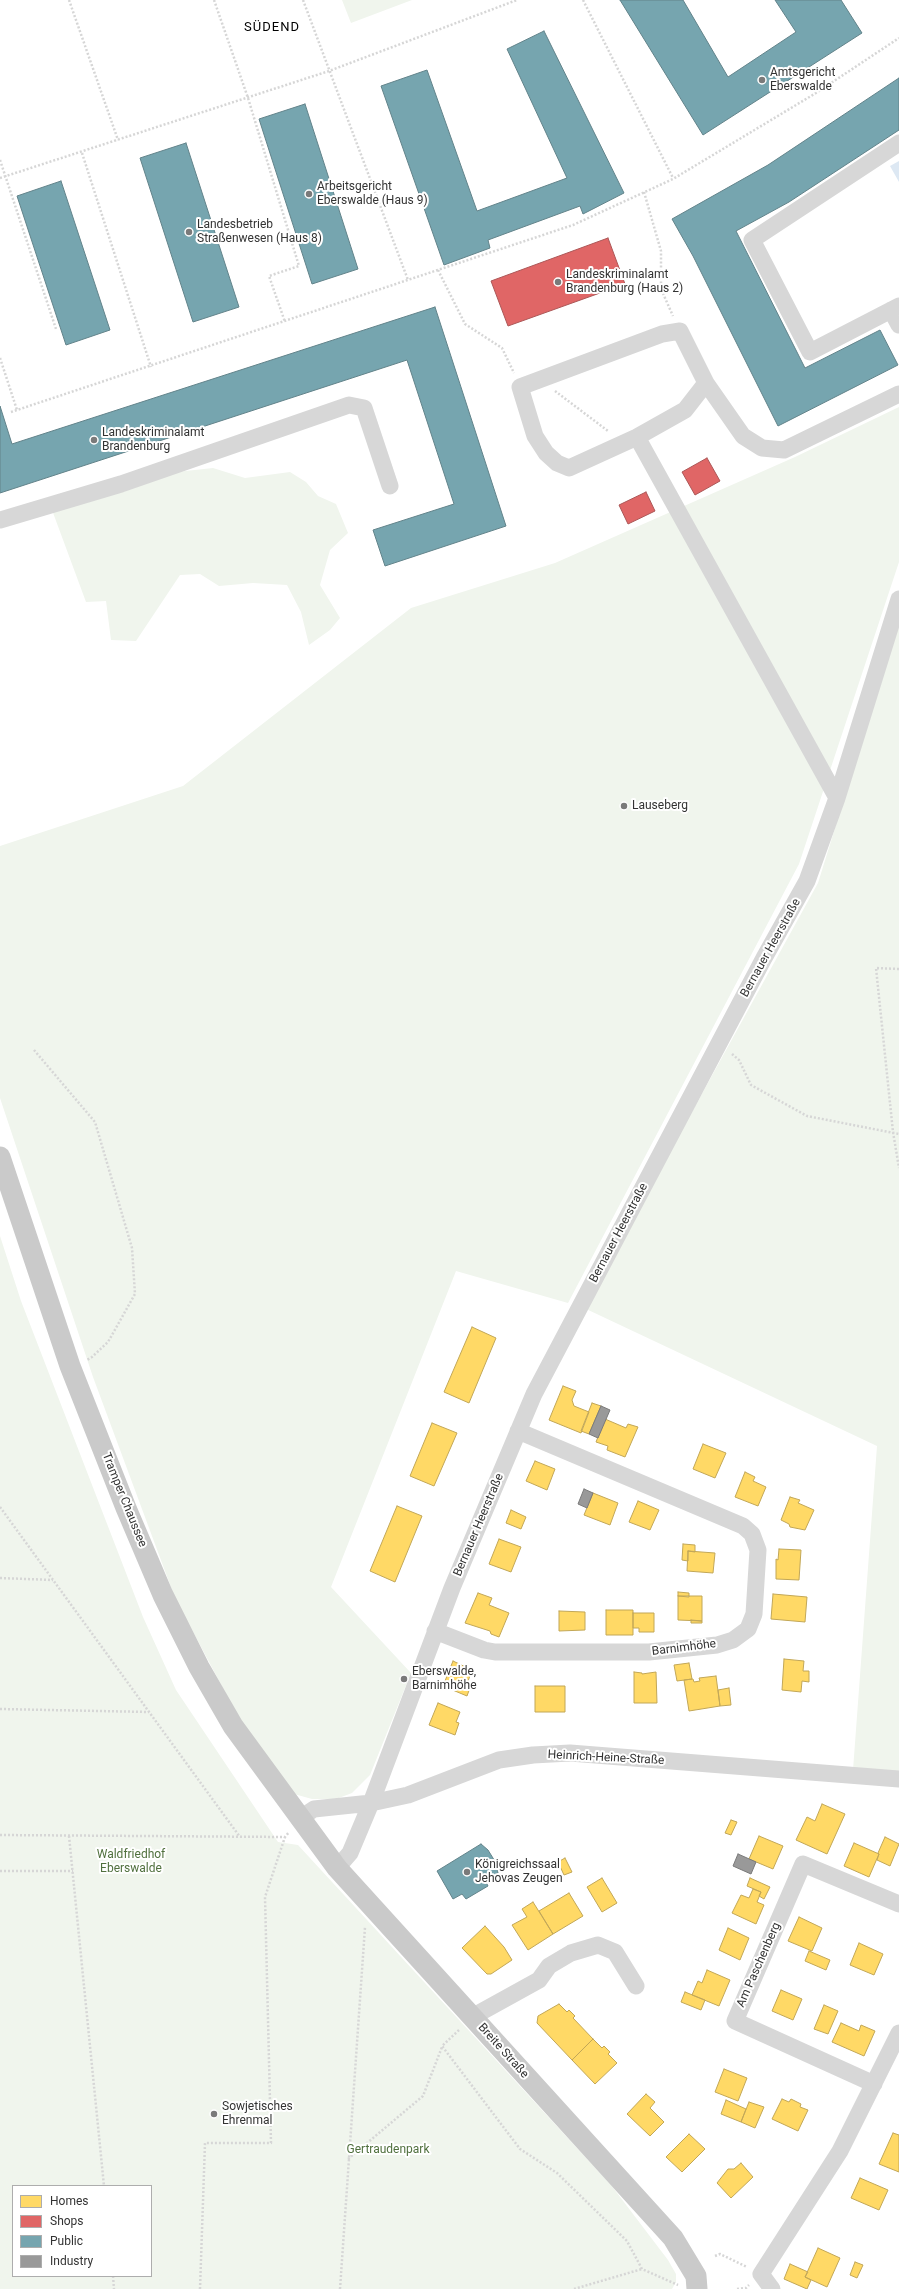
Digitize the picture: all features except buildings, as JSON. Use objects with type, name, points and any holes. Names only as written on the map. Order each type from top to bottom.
[{"type":"main road","name":"Tramper Chaussee","points":[[0,1157],[70,1366],[164,1595],[196,1661],[233,1726],[300,1819]]},
{"type":"main road","name":"Breite Straße","points":[[300,1819],[337,1868],[672,2238],[696,2276],[697,2288]]},
{"type":"street","points":[[896,313],[810,352],[752,240],[899,143]]},
{"type":"street","points":[[706,383],[685,410],[630,440],[569,468],[563,467],[546,453],[535,436],[520,387],[662,334],[680,330],[706,383],[743,436],[762,448],[784,450],[899,394]]},
{"type":"street","points":[[0,520],[121,484],[349,405],[364,408],[390,486]]},
{"type":"street","points":[[630,440],[837,798]]},
{"type":"street","name":"Bernauer Heerstraße","points":[[337,1868],[350,1853],[371,1803],[435,1631],[534,1394],[764,958],[807,881],[837,798],[899,599]]},
{"type":"street","name":"Barnimhöhe","points":[[435,1631],[484,1650],[496,1652],[649,1652],[717,1645],[733,1640],[748,1629],[754,1614],[758,1550],[752,1534],[743,1526],[518,1431]]},
{"type":"street","name":"Heinrich-Heine-Straße","points":[[300,1819],[314,1809],[371,1803],[408,1795],[499,1760],[533,1755],[570,1753],[899,1779]]},
{"type":"street","name":"Am Paschenberg","points":[[874,2084],[735,2021],[803,1864],[899,1904]]},
{"type":"street","points":[[472,2016],[539,1980],[549,1966],[572,1953],[598,1945],[615,1952],[636,1986]]},
{"type":"street","points":[[772,2289],[761,2274],[840,2151],[899,2033]]},
{"type":"path","points":[[69,0],[118,140]]},
{"type":"path","points":[[214,0],[248,98],[299,266],[269,276],[285,322]]},
{"type":"path","points":[[303,0],[408,280]]},
{"type":"path","points":[[0,178],[82,153],[329,71],[517,0]]},
{"type":"path","points":[[584,0],[673,179]]},
{"type":"path","points":[[11,412],[151,367],[573,224],[673,179],[816,93],[899,38]]},
{"type":"path","points":[[82,153],[151,367]]},
{"type":"path","points":[[0,160],[56,329]]},
{"type":"path","points":[[644,192],[661,251],[661,289],[680,330]]},
{"type":"path","points":[[438,270],[465,324],[502,348],[520,387]]},
{"type":"path","points":[[0,358],[17,410]]},
{"type":"path","points":[[541,379],[630,440]]},
{"type":"path","points":[[899,969],[876,968],[893,1132],[899,1168]]},
{"type":"path","points":[[34,1050],[95,1122],[132,1248],[135,1294],[108,1342],[92,1357],[70,1366]]},
{"type":"path","points":[[730,1052],[739,1060],[751,1085],[807,1116],[899,1134]]},
{"type":"path","points":[[0,1507],[240,1837]]},
{"type":"path","points":[[0,1578],[53,1580]]},
{"type":"path","points":[[0,1709],[149,1712]]},
{"type":"path","points":[[200,2289],[205,2143],[271,2143],[265,1896],[285,1837],[300,1819]]},
{"type":"path","points":[[0,1835],[285,1837]]},
{"type":"path","points":[[69,1836],[104,2185]]},
{"type":"path","points":[[0,1871],[73,1871]]},
{"type":"path","points":[[340,2289],[363,1931],[374,1909]]},
{"type":"path","points":[[348,2160],[423,2096],[442,2046],[472,2016]]},
{"type":"path","points":[[442,2046],[520,2149],[557,2173],[627,2241],[642,2269]]},
{"type":"path","points":[[715,2256],[720,2254],[761,2274]]},
{"type":"path","points":[[574,2289],[642,2269],[678,2284],[697,2288]]},
{"type":"path","points":[[113,2277],[114,2289]]},
{"type":"path","points":[[737,2289],[746,2288]]},
{"type":"green space","points":[[342,0],[412,0],[351,23]]},
{"type":"green space","points":[[899,407],[899,562],[799,864],[568,1303],[456,1271],[331,1587],[411,1673],[370,1775],[352,1793],[336,1799],[312,1799],[294,1794],[258,1754],[175,1598],[93,1377],[0,1098],[0,846],[183,786],[411,608],[555,563],[795,457]]},
{"type":"green space","points":[[213,468],[245,478],[290,472],[306,482],[318,496],[336,504],[348,533],[330,550],[320,585],[340,618],[330,630],[309,645],[301,612],[287,585],[253,583],[219,586],[200,574],[180,575],[136,641],[111,640],[106,601],[86,602],[52,510],[176,472]]},
{"type":"green space","points":[[899,622],[899,1773],[853,1770],[877,1446],[584,1308],[818,883]]},
{"type":"green space","name":"Waldfriedhof Eberswalde","points":[[0,1236],[21,1301],[143,1617],[176,1690],[278,1842],[298,1845],[611,2185],[668,2260],[676,2274],[676,2282],[672,2289],[0,2289]]},
{"type":"shaded area","points":[[899,161],[899,182],[890,166]]},
{"type":"place","name":"Amtsgericht Eberswalde","points":[[762,80]]},
{"type":"place","name":"Arbeitsgericht Eberswalde (Haus 9)","points":[[309,194]]},
{"type":"place","name":"Landesbetrieb Straßenwesen (Haus 8)","points":[[189,232]]},
{"type":"place","name":"Landeskriminalamt Brandenburg (Haus 2)","points":[[558,282]]},
{"type":"place","name":"Landeskriminalamt Brandenburg","points":[[94,440]]},
{"type":"place","name":"Lauseberg","points":[[624,806]]},
{"type":"place","name":"Eberswalde, Barnimhöhe","points":[[404,1679]]},
{"type":"place","name":"Königreichssaal Jehovas Zeugen","points":[[467,1872]]},
{"type":"place","name":"Sowjetisches Ehrenmal","points":[[214,2114]]},
{"type":"district","name":"SÜDEND","points":[[272,28]]},
{"type":"park label","name":"Gertraudenpark","points":[[388,2150]]}]
